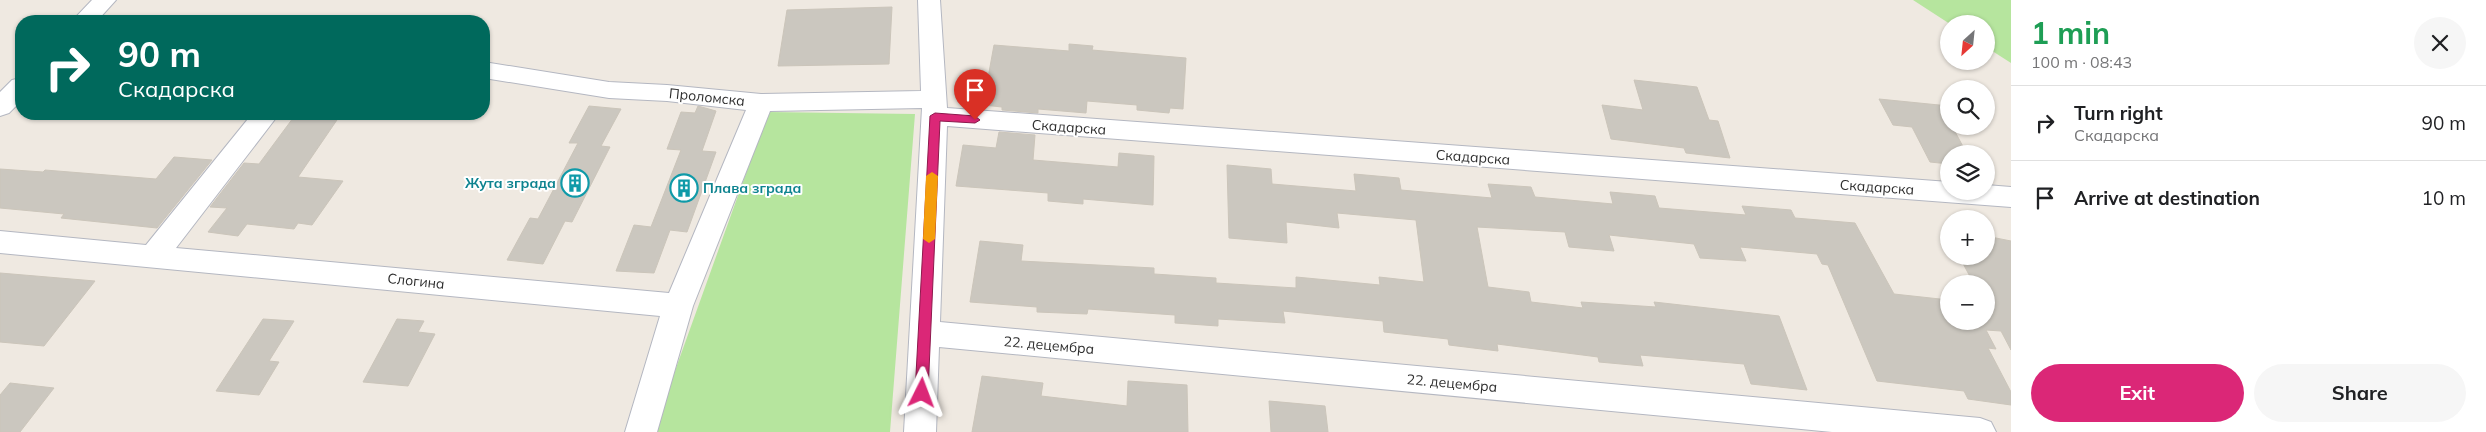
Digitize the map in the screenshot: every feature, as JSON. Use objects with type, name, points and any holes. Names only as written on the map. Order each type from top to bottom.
[{"type":"street","points":[[90,15],[105,0]]},
{"type":"street","points":[[920,432],[934,108],[929,0]]},
{"type":"street","name":"Проломска","points":[[490,71],[609,90],[667,93],[761,103],[678,306],[641,432]]},
{"type":"street","points":[[0,107],[15,92]]},
{"type":"street","name":"Скадарска","points":[[761,103],[934,108],[2011,197]]},
{"type":"street","points":[[154,256],[261,120]]},
{"type":"street","name":"Слогина","points":[[0,242],[678,306]]},
{"type":"street","name":"22. децембра","points":[[924,333],[1980,432]]},
{"type":"green space","points":[[1913,0],[2011,0],[2011,63],[1995,53],[1995,15],[1940,15],[1940,18]]},
{"type":"green space","points":[[768,112],[915,114],[890,432],[653,432]]},
{"type":"building","points":[[892,7],[889,64],[778,66],[787,10]]},
{"type":"building","points":[[1069,44],[1093,46],[1092,50],[1186,58],[1183,109],[1170,108],[1169,113],[1137,110],[1137,105],[1087,101],[1086,113],[1038,109],[1038,113],[1002,110],[1002,107],[983,105],[994,45],[1069,51]]},
{"type":"building","points":[[1634,80],[1697,87],[1709,120],[1718,121],[1730,158],[1686,153],[1684,148],[1611,139],[1602,105],[1643,110]]},
{"type":"building","points":[[1879,99],[1940,105],[1940,135],[1957,135],[1962,145],[1940,145],[1940,163],[1930,162],[1912,127],[1893,125]]},
{"type":"building","name":"Жута зграда","points":[[589,106],[621,109],[601,146],[610,147],[572,222],[565,221],[543,264],[507,260],[530,218],[538,219],[578,143],[569,143]]},
{"type":"building","name":"Плава зграда","points":[[698,106],[716,111],[702,151],[716,152],[687,232],[670,230],[654,273],[616,271],[634,225],[651,227],[681,150],[667,149],[681,112],[695,113]]},
{"type":"building","points":[[292,120],[337,120],[298,177],[343,181],[312,225],[298,223],[294,229],[247,224],[238,236],[208,232],[227,208],[210,207],[244,163],[259,164]]},
{"type":"building","points":[[999,132],[1035,135],[1033,160],[1118,167],[1119,153],[1154,156],[1153,205],[1083,199],[1083,204],[1048,201],[1048,193],[956,186],[963,145],[996,148]]},
{"type":"building","points":[[174,157],[212,160],[157,228],[61,218],[64,214],[0,208],[0,169],[43,172],[45,170],[156,179]]},
{"type":"building","points":[[1227,165],[1271,169],[1272,184],[1356,191],[1354,174],[1399,178],[1401,190],[1492,198],[1488,184],[1531,187],[1535,197],[1613,204],[1610,192],[1655,196],[1659,208],[1746,215],[1742,206],[1791,210],[1795,218],[1855,223],[1894,294],[1940,299],[1940,330],[1986,330],[1996,349],[1988,348],[2011,392],[2011,405],[1968,399],[1964,391],[1877,381],[1828,265],[1822,264],[1817,254],[1740,247],[1746,261],[1700,258],[1694,244],[1609,235],[1614,251],[1569,247],[1565,232],[1477,227],[1488,287],[1529,292],[1531,302],[1583,308],[1581,302],[1656,307],[1654,302],[1779,316],[1807,390],[1751,384],[1744,364],[1640,355],[1643,366],[1599,362],[1598,357],[1497,344],[1498,351],[1449,345],[1448,339],[1384,332],[1383,321],[1283,311],[1285,323],[1218,319],[1218,326],[1175,323],[1175,315],[1088,309],[1087,314],[1037,312],[1037,307],[970,302],[980,241],[1023,245],[1021,261],[1154,268],[1154,274],[1216,278],[1216,283],[1296,288],[1296,277],[1380,285],[1379,277],[1424,282],[1416,220],[1337,213],[1339,228],[1286,222],[1287,243],[1229,238]]},
{"type":"building","points":[[1995,238],[2011,241],[2011,350],[2001,331],[1986,330],[1995,330],[1995,275],[1969,275],[1964,265],[1995,265]]},
{"type":"building","points":[[0,273],[95,281],[44,346],[0,342]]},
{"type":"building","points":[[263,319],[294,321],[269,361],[279,362],[259,395],[216,391]]},
{"type":"building","points":[[397,319],[424,321],[418,332],[435,334],[408,386],[363,382]]},
{"type":"building","points":[[982,376],[1043,383],[1041,396],[1127,406],[1128,381],[1187,385],[1188,432],[972,432]]},
{"type":"building","points":[[10,383],[54,388],[20,432],[0,432],[0,395]]},
{"type":"building","points":[[1269,401],[1325,406],[1328,432],[1271,432]]},
{"type":"slow traffic","points":[[929,239],[932,176]]},
{"type":"place","name":"Жута зграда","points":[[575,183]]},
{"type":"place","name":"Плава зграда","points":[[684,188]]},
{"type":"route","points":[[922,393],[935,116],[975,120]]}]
